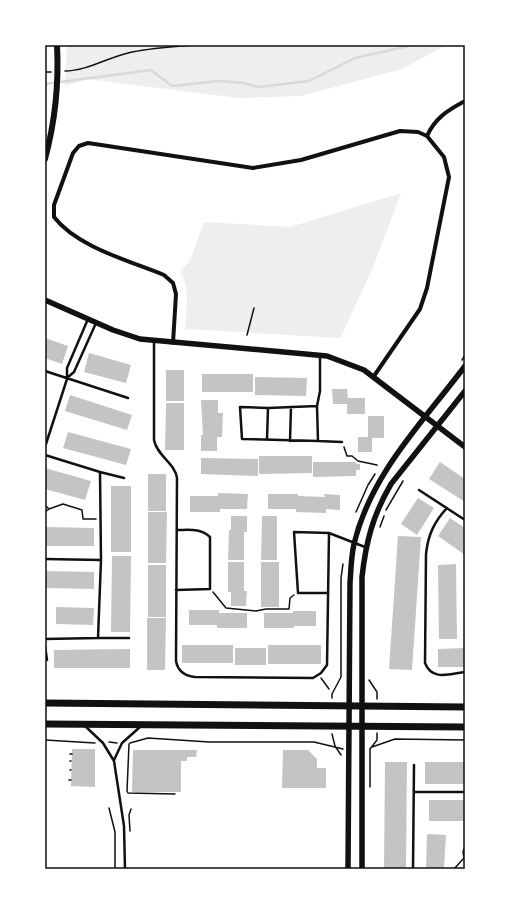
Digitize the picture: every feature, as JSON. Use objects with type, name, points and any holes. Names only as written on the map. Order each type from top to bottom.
[{"type":"main road","points":[[45,159],[54,115],[58,82],[57,45]]},
{"type":"main road","points":[[45,703],[465,707]]},
{"type":"main road","points":[[45,724],[465,728]]},
{"type":"street","points":[[427,136],[430,129],[443,113],[465,101]]},
{"type":"street","points":[[173,343],[176,294],[173,283],[164,275],[96,247],[62,228],[54,217],[57,198],[73,153],[79,146],[88,143],[253,168],[301,160],[400,131],[418,132],[427,136],[444,157],[449,177],[428,288],[420,309],[374,376]]},
{"type":"street","points":[[45,300],[126,335],[154,341],[320,355],[351,364],[374,376],[465,447]]},
{"type":"street","points":[[348,869],[350,583],[354,544],[373,491],[400,448],[465,366]]},
{"type":"street","points":[[362,869],[362,577],[365,547],[372,523],[391,484],[465,391]]},
{"type":"lane","points":[[45,447],[67,379],[66,368],[88,319]]},
{"type":"lane","points":[[67,379],[74,372],[96,323]]},
{"type":"lane","points":[[154,341],[154,440],[156,450],[172,466],[176,474],[176,661],[179,668],[185,675],[195,677],[313,678],[325,670],[329,533]]},
{"type":"lane","points":[[318,441],[317,406],[320,391],[320,355]]},
{"type":"lane","points":[[45,371],[128,398]]},
{"type":"lane","points":[[317,406],[268,408],[240,407],[242,440],[267,439],[342,442]]},
{"type":"lane","points":[[290,440],[291,407]]},
{"type":"lane","points":[[267,439],[268,408]]},
{"type":"lane","points":[[45,455],[124,478]]},
{"type":"lane","points":[[98,638],[100,472]]},
{"type":"lane","points":[[419,490],[465,520]]},
{"type":"lane","points":[[447,508],[437,519],[428,536],[426,554],[426,663],[428,672],[434,675],[465,672]]},
{"type":"lane","points":[[176,590],[210,589],[210,537],[205,532],[200,530],[177,530]]},
{"type":"lane","points":[[328,593],[298,593],[294,532],[329,533],[365,547]]},
{"type":"lane","points":[[45,559],[100,560]]},
{"type":"lane","points":[[45,639],[129,638]]},
{"type":"lane","points":[[45,646],[48,660]]},
{"type":"lane","points":[[84,724],[103,743],[114,761],[124,826],[125,869]]},
{"type":"lane","points":[[114,761],[122,743],[142,725]]},
{"type":"lane","points":[[413,869],[414,765]]},
{"type":"lane","points":[[414,792],[465,792]]},
{"type":"path","points":[[63,71],[79,70],[111,57],[130,52],[193,45]]},
{"type":"path","points":[[45,72],[57,72]]},
{"type":"path","points":[[247,335],[254,308]]},
{"type":"path","points":[[342,442],[347,456],[352,456],[358,461],[377,464]]},
{"type":"path","points":[[379,529],[386,511],[407,476]]},
{"type":"path","points":[[45,512],[63,504],[82,510],[83,519],[100,518]]},
{"type":"path","points":[[45,505],[49,509]]},
{"type":"path","points":[[210,589],[226,608],[256,611],[266,609],[289,609],[290,598],[298,593]]},
{"type":"path","points":[[319,675],[329,689]]},
{"type":"path","points":[[369,680],[377,692],[377,706]]},
{"type":"path","points":[[370,794],[370,749],[377,740],[377,727]]},
{"type":"path","points":[[126,744],[148,738],[209,742],[314,742],[335,746]]},
{"type":"path","points":[[370,749],[389,740],[395,739],[465,740]]},
{"type":"path","points":[[45,740],[98,743]]},
{"type":"path","points":[[107,742],[116,743]]},
{"type":"path","points":[[129,744],[127,791],[132,794],[175,794]]},
{"type":"path","points":[[109,808],[115,832],[115,869]]},
{"type":"path","points":[[454,869],[465,858],[463,852],[465,846]]},
{"type":"shaded area","points":[[67,45],[446,45],[402,69],[301,96],[239,98],[86,79],[65,86]]},
{"type":"shaded area","points":[[401,193],[372,270],[340,338],[185,329],[187,292],[186,285],[180,272],[190,261],[204,222],[290,227]]},
{"type":"building","points":[[45,338],[68,346],[62,364],[45,358]]},
{"type":"building","points":[[89,353],[131,365],[126,383],[84,372]]},
{"type":"building","points":[[166,370],[184,370],[184,401],[166,401]]},
{"type":"building","points":[[202,374],[253,374],[253,392],[202,392]]},
{"type":"building","points":[[255,377],[307,378],[306,396],[255,395]]},
{"type":"building","points":[[332,389],[347,389],[348,398],[365,398],[365,414],[347,414],[347,404],[333,404]]},
{"type":"building","points":[[70,395],[132,415],[127,430],[65,411]]},
{"type":"building","points":[[201,400],[218,400],[218,413],[223,413],[222,437],[217,437],[217,451],[201,451],[201,435],[203,435]]},
{"type":"building","points":[[166,403],[184,403],[184,450],[165,450]]},
{"type":"building","points":[[368,416],[384,416],[384,438],[372,438],[372,452],[358,452],[358,437],[368,437]]},
{"type":"building","points":[[68,432],[131,449],[126,465],[63,448]]},
{"type":"building","points":[[259,456],[312,456],[312,473],[259,474]]},
{"type":"building","points":[[201,458],[258,459],[258,476],[201,474]]},
{"type":"building","points":[[313,462],[356,462],[356,464],[360,464],[360,470],[356,470],[356,476],[313,477]]},
{"type":"building","points":[[440,462],[465,479],[465,502],[429,479]]},
{"type":"building","points":[[45,468],[91,481],[85,500],[45,489]]},
{"type":"building","points":[[148,474],[166,474],[166,511],[148,511]]},
{"type":"building","points":[[111,486],[131,486],[131,552],[111,552]]},
{"type":"building","points":[[218,493],[248,494],[247,509],[220,509],[220,512],[190,512],[190,496],[218,496]]},
{"type":"building","points":[[268,494],[298,494],[298,496],[325,497],[324,494],[340,495],[340,510],[326,509],[326,513],[296,512],[296,509],[268,509]]},
{"type":"building","points":[[418,498],[434,508],[417,535],[401,524]]},
{"type":"building","points":[[148,512],[167,512],[166,563],[148,563]]},
{"type":"building","points":[[231,516],[247,516],[247,532],[244,532],[244,560],[228,560]]},
{"type":"building","points":[[262,516],[277,516],[277,560],[261,560]]},
{"type":"building","points":[[450,518],[465,528],[465,555],[438,536]]},
{"type":"building","points":[[45,527],[94,528],[94,546],[45,546]]},
{"type":"building","points":[[398,536],[421,537],[412,670],[389,669]]},
{"type":"building","points":[[112,556],[131,556],[130,632],[111,632]]},
{"type":"building","points":[[228,562],[244,562],[244,591],[247,591],[246,606],[231,606],[231,592],[228,592]]},
{"type":"building","points":[[261,562],[279,562],[279,607],[261,607]]},
{"type":"building","points":[[456,564],[457,639],[439,639],[438,565]]},
{"type":"building","points":[[148,565],[166,565],[166,617],[148,617]]},
{"type":"building","points":[[45,571],[94,572],[94,589],[45,588]]},
{"type":"building","points":[[56,607],[94,608],[93,625],[56,624]]},
{"type":"building","points":[[189,610],[219,610],[219,613],[247,613],[247,628],[217,628],[217,625],[189,625]]},
{"type":"building","points":[[293,611],[316,611],[316,626],[264,628],[264,613],[293,613]]},
{"type":"building","points":[[147,618],[166,618],[165,670],[147,670]]},
{"type":"building","points":[[182,645],[233,645],[233,663],[182,663]]},
{"type":"building","points":[[268,645],[321,645],[321,664],[268,664]]},
{"type":"building","points":[[235,648],[266,648],[266,665],[235,665]]},
{"type":"building","points":[[465,648],[465,667],[438,667],[438,649]]},
{"type":"building","points":[[130,649],[130,668],[54,668],[54,650]]},
{"type":"building","points":[[72,749],[95,749],[95,787],[71,786]]},
{"type":"building","points":[[133,750],[197,750],[196,757],[187,757],[187,761],[181,761],[181,792],[132,792]]},
{"type":"building","points":[[283,750],[308,750],[317,759],[317,768],[326,768],[326,788],[282,788]]},
{"type":"building","points":[[385,762],[407,762],[406,869],[384,869]]},
{"type":"building","points":[[425,762],[465,762],[465,784],[425,784]]},
{"type":"building","points":[[429,800],[465,800],[465,821],[429,821]]},
{"type":"building","points":[[427,834],[446,835],[444,869],[426,869]]},
{"type":"waterway","points":[[45,84],[151,70],[172,86],[219,81],[243,83],[258,87],[309,81],[355,58],[413,45]]}]
